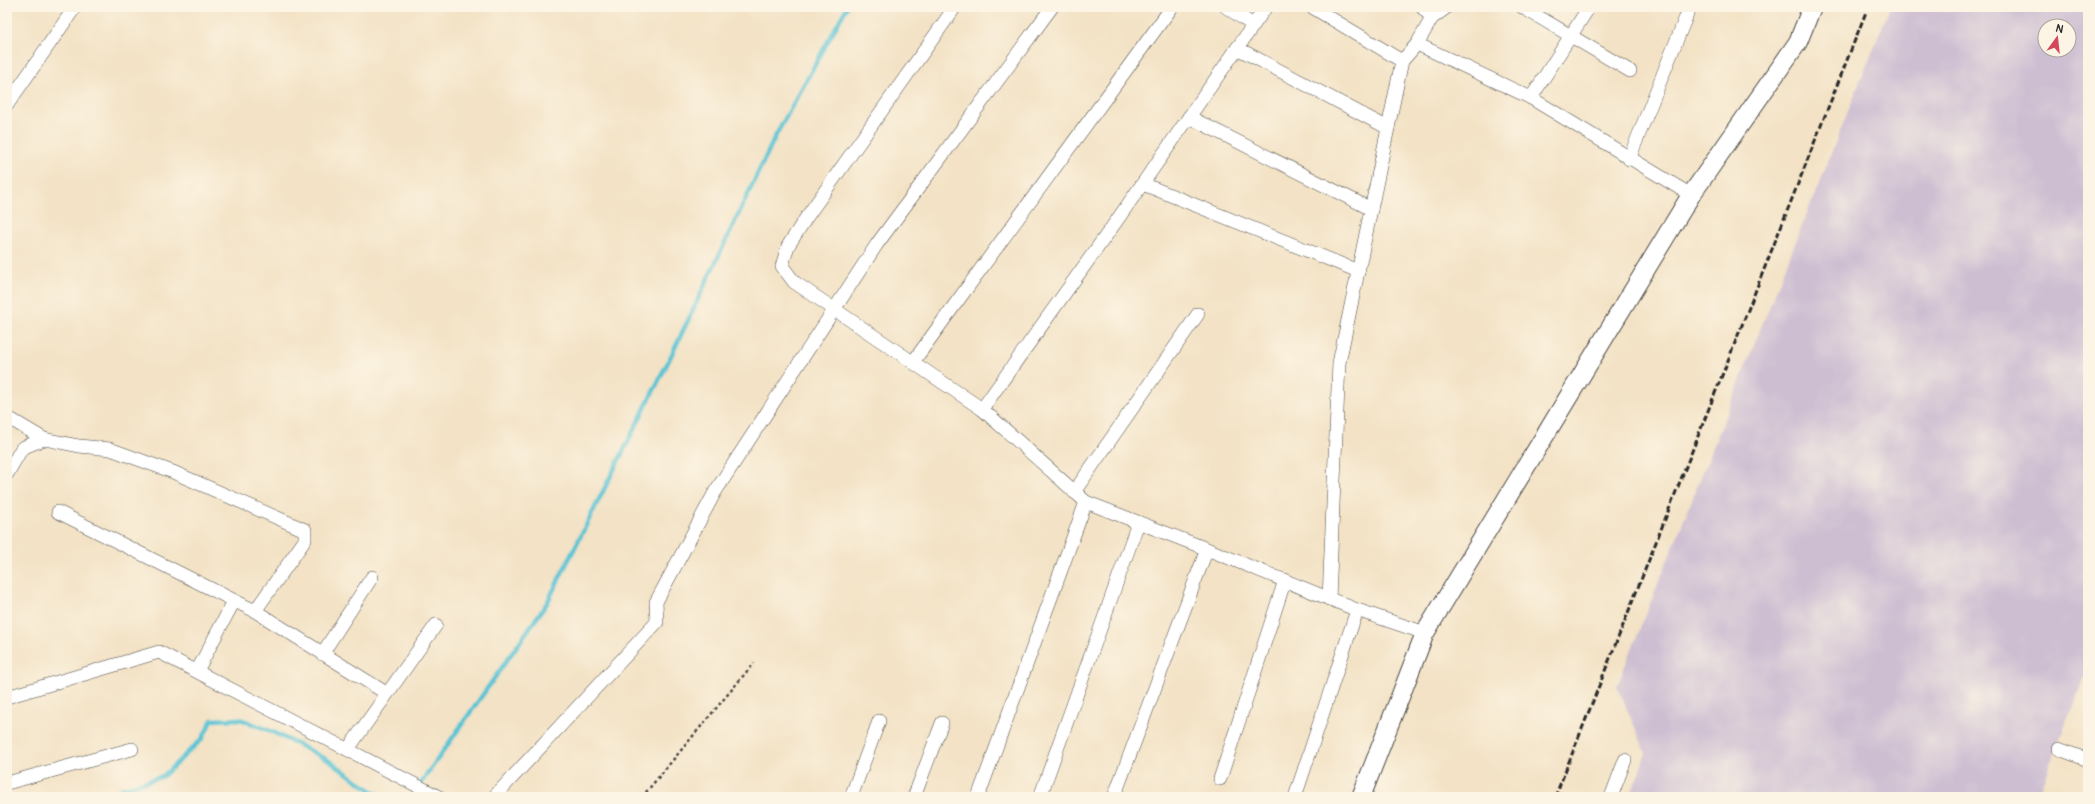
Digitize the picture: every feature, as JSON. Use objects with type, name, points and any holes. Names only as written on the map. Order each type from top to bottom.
[{"type":"street","points":[[7,105],[76,7]]},
{"type":"street","points":[[955,7],[788,246],[782,266],[794,282],[982,409],[1086,502],[1285,580],[1357,610],[1425,633]]},
{"type":"street","points":[[494,797],[657,622],[656,602],[715,492],[877,244],[1052,7]]},
{"type":"street","points":[[913,362],[1172,7]]},
{"type":"street","points":[[1226,7],[1254,24]]},
{"type":"street","points":[[982,409],[1143,184],[1266,7]]},
{"type":"street","points":[[1312,7],[1402,61]]},
{"type":"street","points":[[1422,7],[1432,18]]},
{"type":"street","points":[[1329,598],[1339,362],[1402,61],[1417,44],[1432,18],[1447,7]]},
{"type":"street","points":[[1522,7],[1630,71]]},
{"type":"street","points":[[1531,98],[1589,7]]},
{"type":"street","points":[[1629,159],[1690,7]]},
{"type":"street","points":[[1361,797],[1425,633],[1691,195],[1798,42],[1812,7]]},
{"type":"street","points":[[1417,44],[1531,98],[1629,159],[1691,195]]},
{"type":"street","points":[[1237,48],[1388,128]]},
{"type":"street","points":[[1189,117],[1371,208]]},
{"type":"street","points":[[1143,184],[1358,271]]},
{"type":"street","points":[[1074,492],[1198,314]]},
{"type":"street","points":[[7,417],[44,439],[79,446],[110,449],[173,472],[305,530],[305,540],[255,611]]},
{"type":"street","points":[[7,474],[22,448],[44,439]]},
{"type":"street","points":[[978,797],[1086,502]]},
{"type":"street","points":[[58,512],[255,611],[386,693]]},
{"type":"street","points":[[1040,797],[1138,523]]},
{"type":"street","points":[[1114,797],[1207,549]]},
{"type":"street","points":[[322,654],[372,577]]},
{"type":"street","points":[[1220,779],[1285,580]]},
{"type":"street","points":[[197,671],[234,601]]},
{"type":"street","points":[[1295,797],[1357,610]]},
{"type":"street","points":[[348,749],[386,693],[436,625]]},
{"type":"street","points":[[7,697],[159,652],[439,797]]},
{"type":"street","points":[[851,797],[879,721]]},
{"type":"street","points":[[914,797],[942,723]]},
{"type":"street","points":[[7,783],[132,749]]},
{"type":"street","points":[[2059,749],[2088,760]]},
{"type":"street","points":[[1611,797],[1625,760]]},
{"type":"path","points":[[642,797],[754,664]]},
{"type":"shaded area","points":[[1890,7],[2088,7],[2088,667],[2037,797],[1630,797],[1646,753],[1617,686]]},
{"type":"waterway","points":[[411,797],[547,603],[673,352],[776,135],[847,7]]},
{"type":"waterway","points":[[118,797],[122,789],[163,776],[202,739],[212,720],[240,719],[271,731],[328,760],[372,791],[384,797]]},
{"type":"railway","points":[[1555,797],[1868,7]]}]
